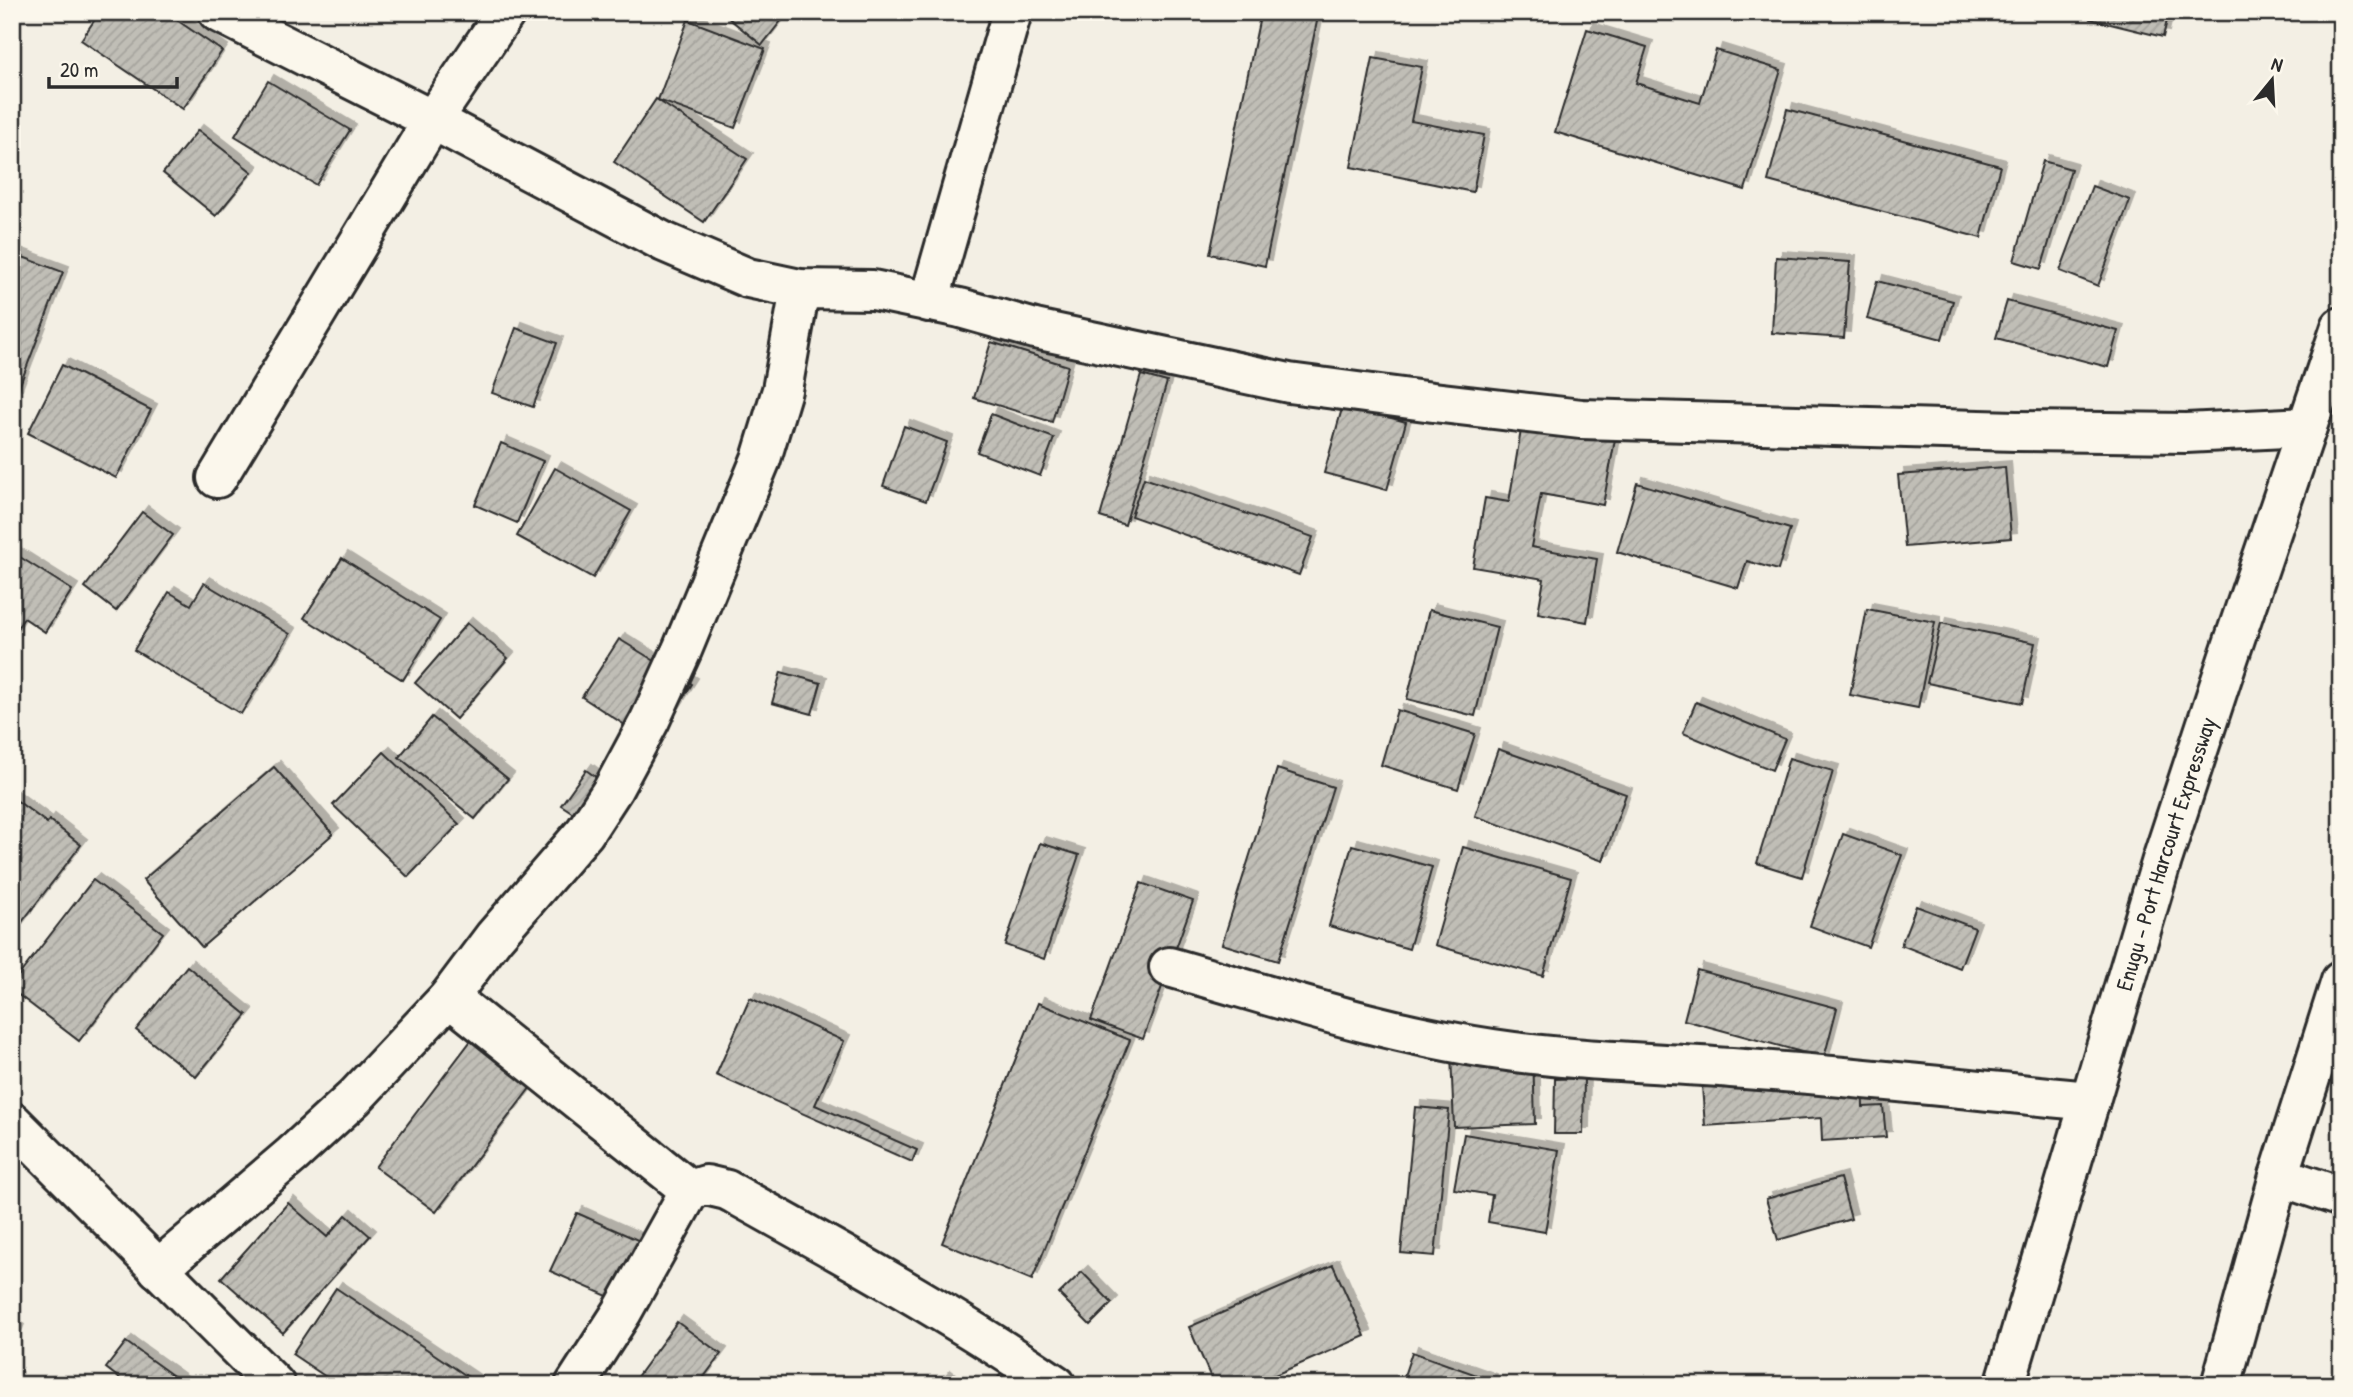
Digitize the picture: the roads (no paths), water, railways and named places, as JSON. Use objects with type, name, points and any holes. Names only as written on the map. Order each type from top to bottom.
[{"type":"main road","points":[[218,12],[664,242],[748,278],[800,289],[873,290],[1035,329],[1289,383],[1581,419],[2055,432],[2186,433],[2307,427]]},
{"type":"main road","points":[[217,478],[432,121],[506,12]]},
{"type":"main road","points":[[929,302],[1012,12]]},
{"type":"main road","points":[[158,1269],[292,1155],[355,1097],[449,997],[494,937],[585,832],[614,789],[682,650],[761,459],[782,390],[800,289]]},
{"type":"main road","name":"Enugu - Port Harcourt Expressway","points":[[2005,1385],[2171,835],[2341,327]]},
{"type":"main road","points":[[1169,967],[1427,1038],[1494,1049],[1614,1062],[1731,1068],[2090,1101]]},
{"type":"main road","points":[[2221,1385],[2279,1176],[2341,981]]},
{"type":"main road","points":[[449,997],[690,1189]]},
{"type":"main road","points":[[12,1122],[275,1385]]},
{"type":"main road","points":[[2279,1176],[2341,1196]]},
{"type":"main road","points":[[576,1385],[628,1300],[690,1189],[706,1185],[727,1190],[914,1294],[1056,1385]]}]
